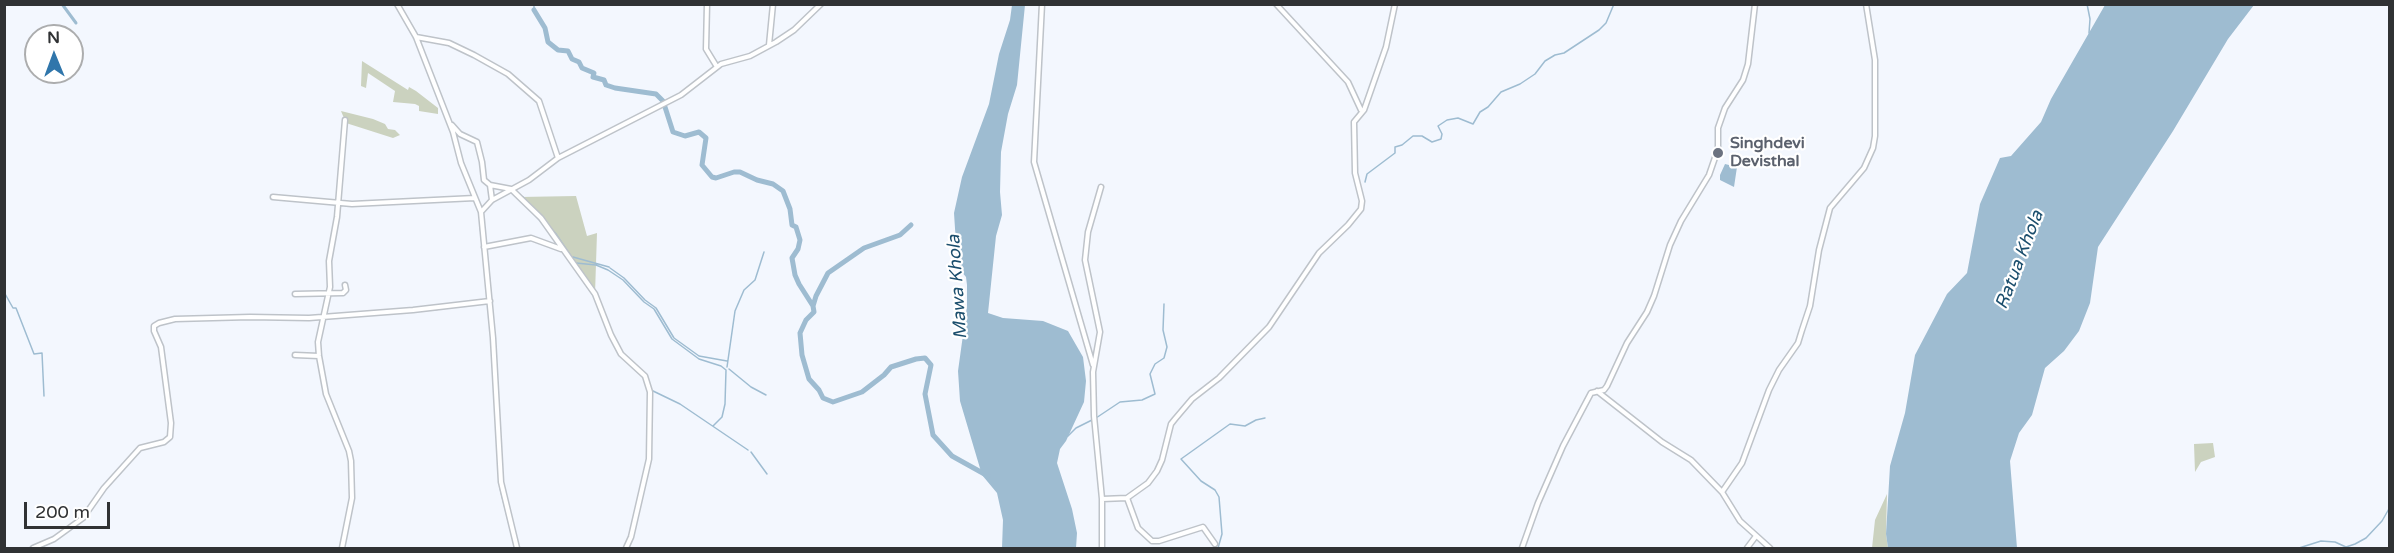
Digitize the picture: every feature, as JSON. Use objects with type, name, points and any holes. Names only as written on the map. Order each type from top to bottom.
[{"type":"street","points":[[397,4],[416,37],[481,212],[490,301],[501,482],[517,549]]},
{"type":"street","points":[[707,4],[706,49],[717,67]]},
{"type":"street","points":[[769,45],[773,4]]},
{"type":"street","points":[[481,212],[492,200],[529,180],[558,158],[681,95],[717,67],[750,56],[795,30],[821,4]]},
{"type":"street","points":[[1042,4],[1034,162],[1093,364],[1094,416],[1102,499],[1102,549]]},
{"type":"street","points":[[1276,4],[1348,82],[1361,111]]},
{"type":"street","points":[[1102,499],[1126,498],[1142,489],[1157,471],[1171,424],[1200,392],[1219,378],[1269,327],[1319,253],[1348,225],[1361,208],[1362,201],[1356,185],[1354,122],[1364,110],[1386,47],[1395,4]]},
{"type":"street","points":[[1522,549],[1538,502],[1563,446],[1591,393],[1604,390],[1627,344],[1647,312],[1670,245],[1681,221],[1709,175],[1718,149],[1718,128],[1725,108],[1743,80],[1748,64],[1755,4]]},
{"type":"street","points":[[1722,492],[1742,463],[1768,390],[1798,343],[1803,330],[1830,208],[1864,168],[1873,148],[1875,60],[1866,4]]},
{"type":"street","points":[[416,37],[449,43],[508,74],[539,101],[558,158]]},
{"type":"street","points":[[342,549],[352,498],[350,451],[326,394],[318,342],[328,291],[345,120]]},
{"type":"street","points":[[449,122],[460,134],[477,142],[484,180],[490,185],[511,189],[541,218],[561,249]]},
{"type":"street","points":[[490,185],[492,200]]},
{"type":"street","points":[[1093,364],[1100,332],[1085,253],[1092,216],[1101,187]]},
{"type":"street","points":[[273,197],[338,203],[390,203],[475,198]]},
{"type":"street","points":[[484,247],[531,238],[567,253],[595,294],[610,335],[621,354],[645,376],[651,392],[647,470],[626,549]]},
{"type":"street","points":[[296,294],[345,292],[345,285]]},
{"type":"street","points":[[33,549],[61,534],[83,518],[104,488],[140,448],[164,442],[170,437],[171,423],[161,347],[154,326],[175,319],[323,317],[490,301]]},
{"type":"street","points":[[295,355],[319,356]]},
{"type":"street","points":[[1597,391],[1662,442],[1691,460],[1722,492],[1740,521],[1770,549]]},
{"type":"street","points":[[1126,498],[1138,528],[1152,541],[1159,541],[1203,527],[1215,544]]},
{"type":"street","points":[[1747,549],[1756,536]]},
{"type":"green space","points":[[362,61],[408,90],[409,87],[416,91],[438,108],[438,114],[419,111],[419,106],[415,104],[393,102],[395,91],[368,73],[366,88],[361,86]]},
{"type":"green space","points":[[341,111],[373,119],[385,124],[388,129],[395,130],[400,135],[393,138],[346,123]]},
{"type":"green space","points":[[576,196],[587,236],[597,233],[595,294],[554,235],[520,197]]},
{"type":"green space","points":[[2213,443],[2215,457],[2201,462],[2195,472],[2194,444]]},
{"type":"green space","points":[[1887,494],[1888,548],[1872,548],[1875,520]]},
{"type":"water","points":[[1012,5],[1025,5],[1017,85],[1008,114],[1001,152],[1002,215],[996,236],[988,313],[1003,318],[1043,321],[1068,331],[1083,357],[1086,381],[1084,402],[1060,449],[1057,463],[1072,509],[1077,533],[1076,548],[1002,548],[1003,520],[997,493],[982,475],[960,401],[958,371],[967,306],[967,285],[966,277],[957,259],[954,213],[962,177],[989,104]]},
{"type":"water","name":"Ratua Khola","points":[[2105,5],[2254,5],[2228,39],[2173,131],[2098,247],[2090,303],[2079,331],[2064,351],[2045,368],[2032,415],[2019,433],[2010,461],[2017,548],[1888,548],[1886,534],[1890,466],[1905,413],[1915,355],[1947,294],[1967,273],[1980,204],[2000,158],[2011,156],[2041,122],[2051,99]]},
{"type":"water","points":[[1725,164],[1737,167],[1734,187],[1720,180]]},
{"type":"waterway","points":[[62,4],[76,23]]},
{"type":"waterway","points":[[534,4],[534,10]]},
{"type":"waterway","points":[[1365,182],[1367,174],[1395,153],[1395,147],[1402,145],[1413,136],[1422,136],[1432,142],[1441,139],[1442,134],[1438,126],[1447,120],[1458,118],[1473,124],[1480,112],[1488,107],[1501,92],[1520,84],[1535,74],[1545,61],[1564,53],[1599,30],[1606,23],[1614,4]]},
{"type":"waterway","points":[[2087,4],[2090,19],[2089,33]]},
{"type":"waterway","points":[[534,10],[545,28],[548,42],[558,50],[568,51],[572,59],[579,62],[582,68],[594,73],[593,77],[604,80],[606,85],[615,88],[656,94],[663,101]]},
{"type":"waterway","points":[[665,107],[673,132],[685,136],[699,132],[706,138],[702,165],[712,177],[740,172],[773,184],[783,191],[790,209],[792,225],[796,227],[800,240],[798,249],[792,258],[795,275],[813,306],[814,312],[806,320],[800,333],[802,355],[809,379],[823,398],[833,402],[862,392],[891,367],[925,358],[931,365],[925,394],[933,435],[952,456],[988,476]]},
{"type":"waterway","points":[[523,197],[556,234],[583,274]]},
{"type":"waterway","points":[[533,213],[544,225]]},
{"type":"waterway","points":[[480,225],[485,274]]},
{"type":"waterway","points":[[813,306],[828,273],[864,248],[900,235],[911,225]]},
{"type":"waterway","points":[[727,367],[735,311],[744,290],[755,280],[764,252]]},
{"type":"waterway","points":[[573,257],[609,267]]},
{"type":"waterway","points":[[488,262],[493,317]]},
{"type":"waterway","points":[[576,263],[596,265],[623,280],[654,309],[672,339],[699,359],[721,366],[726,370],[725,404],[722,417],[713,426]]},
{"type":"waterway","points":[[610,268],[656,308],[674,338],[699,356],[727,361]]},
{"type":"waterway","points":[[581,278],[593,295],[617,351]]},
{"type":"waterway","points":[[4,292],[13,308],[16,308],[34,354],[42,353],[44,396]]},
{"type":"waterway","points":[[1096,418],[1120,402],[1142,400],[1155,394],[1150,374],[1155,364],[1164,358],[1167,347],[1163,330],[1164,304]]},
{"type":"waterway","points":[[433,310],[461,306]]},
{"type":"waterway","points":[[340,314],[374,311]]},
{"type":"waterway","points":[[620,355],[636,370]]},
{"type":"waterway","points":[[492,356],[499,477]]},
{"type":"waterway","points":[[729,369],[751,387],[766,395]]},
{"type":"waterway","points":[[651,390],[680,404],[748,450]]},
{"type":"waterway","points":[[651,447],[652,394]]},
{"type":"waterway","points":[[1218,548],[1222,534],[1219,497],[1215,490],[1201,481],[1181,459],[1230,424],[1245,426],[1265,418]]},
{"type":"waterway","points":[[1068,436],[1076,428],[1092,420]]},
{"type":"waterway","points":[[140,446],[152,443]]},
{"type":"waterway","points":[[153,446],[163,444]]},
{"type":"waterway","points":[[751,452],[767,474]]},
{"type":"waterway","points":[[119,474],[136,455]]},
{"type":"waterway","points":[[646,480],[650,464]]},
{"type":"waterway","points":[[500,488],[515,548]]},
{"type":"waterway","points":[[507,501],[519,548]]},
{"type":"waterway","points":[[2299,548],[2321,541],[2335,542],[2346,547],[2355,544],[2366,538],[2382,521],[2390,507]]},
{"type":"waterway","points":[[58,538],[81,522]]},
{"type":"waterway","points":[[628,548],[633,537]]},
{"type":"waterway","points":[[39,548],[51,542]]},
{"type":"place","name":"Singhdevi Devisthal","points":[[1718,153]]},
{"type":"water label","name":"Mawa Khola","points":[[958,287]]}]
